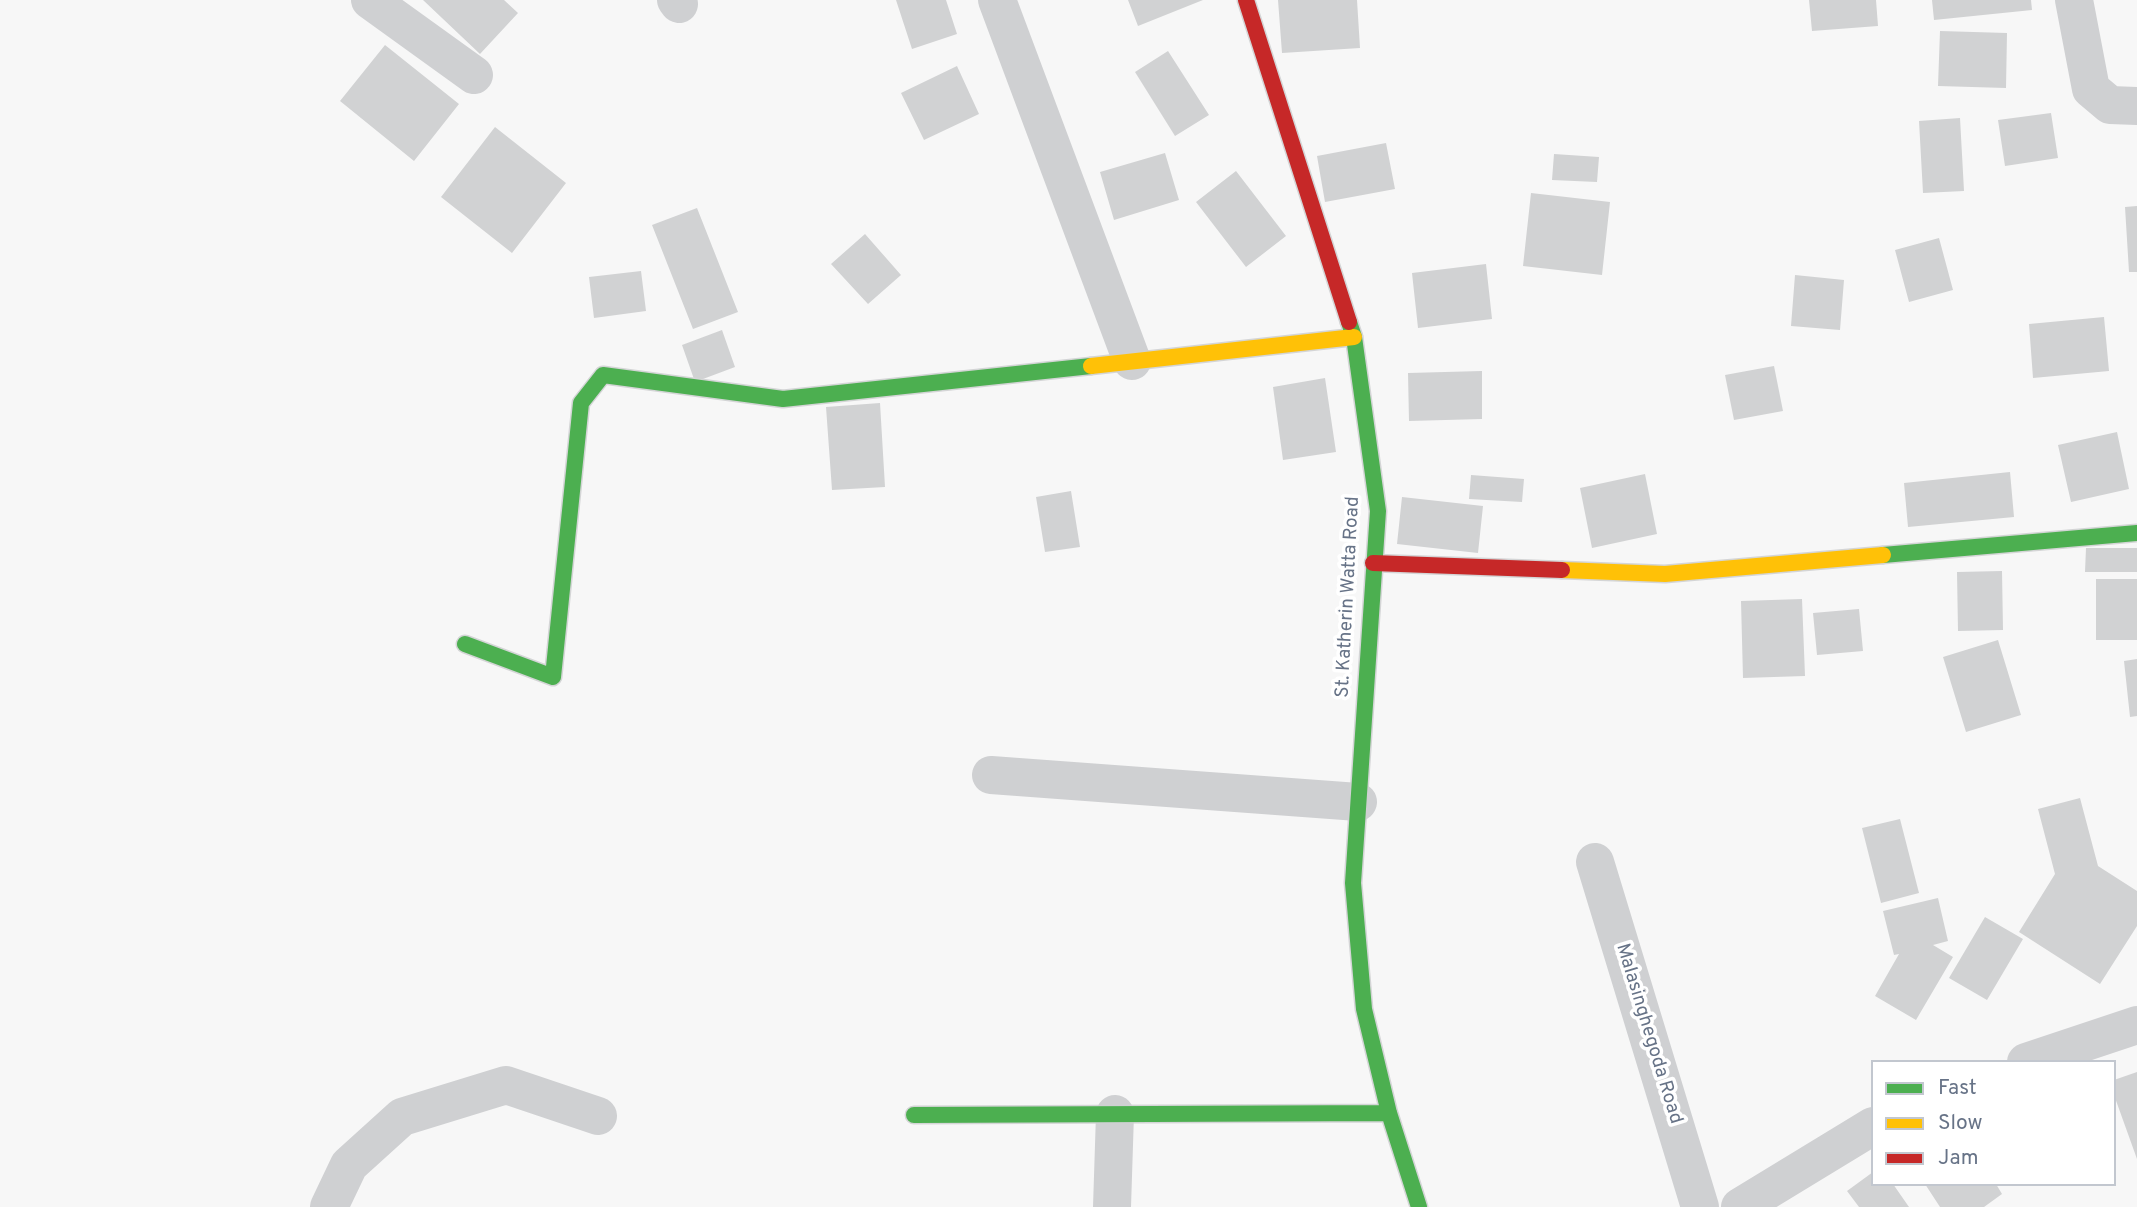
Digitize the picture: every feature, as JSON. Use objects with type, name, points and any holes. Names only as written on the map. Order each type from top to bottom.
[{"type":"street","points":[[370,0],[474,75]]},
{"type":"street","points":[[998,0],[1132,361]]},
{"type":"street","name":"St. Katherin Watta Road","points":[[1246,0],[1354,337],[1378,511],[1353,883],[1364,1009],[1389,1113],[1419,1207]]},
{"type":"street","points":[[2074,0],[2091,89],[2110,105],[2137,106]]},
{"type":"street","points":[[464,644],[553,677],[581,403],[603,375],[783,399],[1354,337]]},
{"type":"street","points":[[1373,563],[1665,574],[2137,533]]},
{"type":"street","points":[[991,775],[1358,802]]},
{"type":"street","name":"Malasinghegoda Road","points":[[1595,862],[1700,1207]]},
{"type":"street","points":[[2032,1060],[2137,1026]]},
{"type":"street","points":[[329,1207],[349,1165],[402,1117],[506,1085],[598,1116]]},
{"type":"street","points":[[914,1115],[1389,1113]]},
{"type":"street","points":[[1112,1207],[1115,1114]]},
{"type":"street","points":[[1740,1207],[1871,1127]]},
{"type":"building","points":[[423,0],[504,0],[518,13],[480,54]]},
{"type":"building","points":[[896,0],[946,0],[957,34],[912,49]]},
{"type":"building","points":[[1128,0],[1203,0],[1138,26]]},
{"type":"building","points":[[1278,0],[1357,0],[1360,48],[1282,53]]},
{"type":"building","points":[[1809,0],[1876,0],[1878,26],[1812,31]]},
{"type":"building","points":[[1932,0],[2031,0],[2032,10],[1934,20]]},
{"type":"building","points":[[1940,31],[2007,33],[2006,88],[1938,86]]},
{"type":"building","points":[[385,45],[459,104],[414,161],[340,101]]},
{"type":"building","points":[[1168,51],[1209,115],[1175,136],[1135,72]]},
{"type":"building","points":[[957,66],[979,114],[924,140],[901,93]]},
{"type":"building","points":[[2051,113],[2058,158],[2005,166],[1998,120]]},
{"type":"building","points":[[1960,118],[1964,191],[1923,193],[1919,121]]},
{"type":"building","points":[[495,127],[566,183],[512,253],[441,197]]},
{"type":"building","points":[[1386,143],[1395,189],[1325,202],[1317,156]]},
{"type":"building","points":[[1165,153],[1179,200],[1114,220],[1100,172]]},
{"type":"building","points":[[1554,154],[1599,157],[1597,182],[1552,180]]},
{"type":"building","points":[[1236,171],[1286,236],[1246,267],[1196,202]]},
{"type":"building","points":[[1531,193],[1610,202],[1602,275],[1523,266]]},
{"type":"building","points":[[2137,206],[2137,272],[2129,272],[2125,207]]},
{"type":"building","points":[[697,208],[738,312],[693,329],[652,225]]},
{"type":"building","points":[[865,234],[901,275],[868,304],[831,264]]},
{"type":"building","points":[[1939,238],[1953,290],[1909,302],[1895,250]]},
{"type":"building","points":[[1486,264],[1492,319],[1418,328],[1412,273]]},
{"type":"building","points":[[641,271],[646,311],[594,318],[589,277]]},
{"type":"building","points":[[1795,275],[1844,280],[1840,330],[1791,326]]},
{"type":"building","points":[[2104,317],[2109,371],[2033,378],[2029,324]]},
{"type":"building","points":[[722,330],[735,367],[695,382],[682,345]]},
{"type":"building","points":[[1774,366],[1783,411],[1734,420],[1725,375]]},
{"type":"building","points":[[1482,371],[1482,419],[1409,421],[1408,373]]},
{"type":"building","points":[[1325,378],[1336,452],[1283,460],[1273,387]]},
{"type":"building","points":[[880,403],[885,487],[832,490],[826,407]]},
{"type":"building","points":[[2117,432],[2129,489],[2071,502],[2058,445]]},
{"type":"building","points":[[2010,472],[2014,517],[1908,527],[1904,483]]},
{"type":"building","points":[[1645,474],[1657,534],[1592,548],[1580,488]]},
{"type":"building","points":[[1471,475],[1524,479],[1522,502],[1469,499]]},
{"type":"building","points":[[1071,491],[1080,547],[1045,552],[1036,497]]},
{"type":"building","points":[[1402,497],[1483,506],[1478,553],[1397,544]]},
{"type":"building","points":[[2086,548],[2137,548],[2137,572],[2085,572]]},
{"type":"building","points":[[2002,571],[2003,630],[1958,631],[1957,572]]},
{"type":"building","points":[[2096,579],[2137,579],[2137,640],[2096,640]]},
{"type":"building","points":[[1802,599],[1805,676],[1743,678],[1741,601]]},
{"type":"building","points":[[1859,609],[1863,651],[1817,655],[1813,613]]},
{"type":"building","points":[[1998,640],[2021,715],[1966,732],[1943,657]]},
{"type":"building","points":[[2137,659],[2137,716],[2130,717],[2124,661]]},
{"type":"building","points":[[2080,798],[2098,866],[2137,891],[2137,926],[2100,984],[2019,932],[2055,874],[2038,809]]},
{"type":"building","points":[[1900,819],[1919,893],[1881,903],[1862,828]]},
{"type":"building","points":[[1938,898],[1948,941],[1933,945],[1953,957],[1916,1020],[1875,996],[1899,954],[1894,955],[1883,911]]},
{"type":"building","points":[[1985,917],[2023,939],[1987,1000],[1949,978]]},
{"type":"building","points":[[2137,1072],[2137,1159],[2116,1101],[2116,1079]]},
{"type":"building","points":[[1871,1173],[1871,1186],[1894,1186],[1909,1207],[1859,1207],[1847,1191]]},
{"type":"building","points":[[1926,1186],[1997,1186],[2002,1194],[1984,1207],[1940,1207]]},
{"type":"traffic: fast","points":[[1349,322],[1354,337],[1378,511],[1353,883],[1364,1009],[1389,1113],[1419,1207]]},
{"type":"traffic: fast","points":[[465,644],[553,677],[581,403],[603,375],[783,399],[1091,366]]},
{"type":"traffic: fast","points":[[1883,555],[2137,533]]},
{"type":"traffic: fast","points":[[914,1115],[1389,1113]]},
{"type":"traffic: slow","points":[[1091,366],[1354,337]]},
{"type":"traffic: slow","points":[[1562,570],[1665,574],[1883,555]]},
{"type":"traffic: jam","points":[[1246,0],[1349,322]]},
{"type":"traffic: jam","points":[[1373,563],[1562,570]]}]
